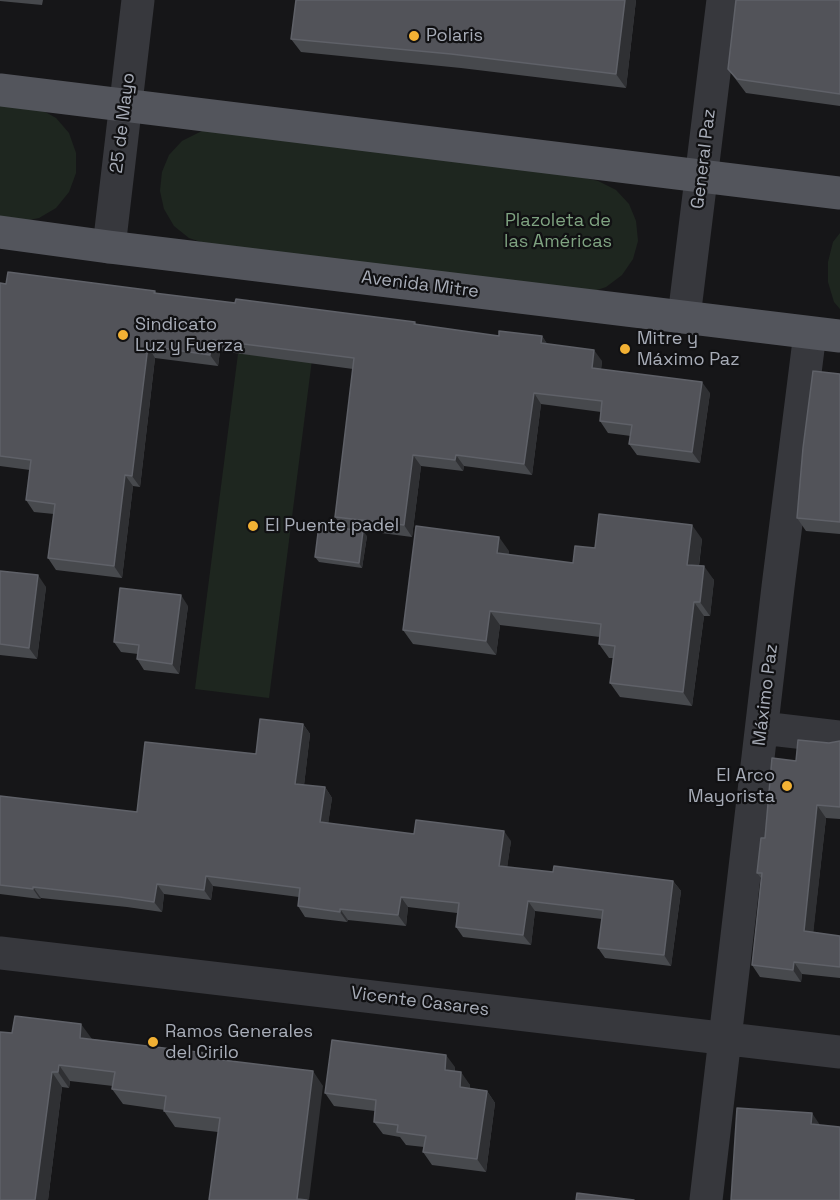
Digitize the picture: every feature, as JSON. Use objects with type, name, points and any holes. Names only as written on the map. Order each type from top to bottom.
[{"type":"main road","points":[[0,90],[840,193]]},
{"type":"main road","name":"Avenida Mitre","points":[[0,232],[825,334]]},
{"type":"street","name":"25 de Mayo","points":[[109,247],[138,0]]},
{"type":"street","name":"General Paz","points":[[684,317],[723,0]]},
{"type":"street","name":"Máximo Paz","points":[[706,1200],[762,728],[825,334]]},
{"type":"street","points":[[762,728],[840,737]]},
{"type":"street","name":"Vicente Casares","points":[[0,953],[840,1052]]},
{"type":"green space","points":[[0,102],[38,108],[56,118],[69,133],[76,153],[76,173],[69,192],[56,208],[39,218],[19,222],[0,220]]},
{"type":"green space","name":"Plazoleta de las Américas","points":[[206,129],[598,181],[616,190],[629,204],[636,221],[638,241],[633,259],[622,275],[606,287],[588,293],[207,244],[189,238],[174,226],[164,209],[160,191],[162,172],[169,155],[182,141]]},
{"type":"green space","points":[[840,233],[840,309],[834,302],[828,282],[828,262],[833,242]]},
{"type":"green space","name":"El Puente padel","points":[[317,320],[269,698],[195,689],[238,354]]},
{"type":"building","points":[[296,0],[625,0],[616,74],[451,54],[291,39]]},
{"type":"building","points":[[736,0],[840,0],[840,94],[737,79],[728,69]]},
{"type":"building","points":[[8,272],[235,303],[236,299],[415,322],[414,324],[499,336],[499,331],[542,336],[541,343],[594,350],[592,368],[702,382],[692,452],[629,444],[632,425],[600,421],[602,401],[534,393],[524,464],[456,455],[455,460],[413,455],[404,525],[335,517],[354,358],[212,340],[210,355],[148,346],[132,476],[125,475],[114,566],[48,558],[55,504],[26,500],[31,460],[0,456],[0,283],[6,284]]},
{"type":"building","points":[[813,371],[840,374],[840,522],[797,518]]},
{"type":"building","points":[[599,514],[692,525],[687,565],[704,566],[700,602],[694,602],[683,692],[610,683],[615,646],[599,644],[601,624],[490,611],[486,641],[403,630],[416,526],[499,537],[497,553],[573,563],[575,546],[595,548]]},
{"type":"building","points":[[319,525],[363,531],[359,563],[315,557]]},
{"type":"building","points":[[0,571],[38,575],[29,648],[0,644]]},
{"type":"building","points":[[120,588],[181,595],[172,664],[137,659],[139,645],[114,642]]},
{"type":"building","points":[[260,719],[303,724],[295,784],[325,787],[320,822],[414,834],[416,820],[504,831],[499,866],[553,872],[554,866],[673,881],[664,955],[598,948],[603,910],[528,901],[523,935],[456,927],[459,903],[401,897],[398,915],[340,909],[340,912],[298,906],[300,888],[206,876],[204,890],[157,884],[154,902],[0,885],[0,796],[137,812],[145,742],[256,754]]},
{"type":"building","points":[[798,740],[829,743],[840,741],[840,807],[817,805],[804,931],[840,936],[840,967],[794,962],[793,970],[752,965],[762,873],[757,873],[761,838],[765,838],[772,758],[796,761]]},
{"type":"building","points":[[15,1016],[81,1024],[80,1038],[214,1054],[214,1059],[313,1071],[297,1199],[307,1200],[209,1200],[220,1118],[164,1111],[166,1096],[112,1089],[115,1072],[59,1065],[58,1072],[52,1072],[35,1200],[0,1200],[0,1032],[12,1033]]},
{"type":"building","points":[[332,1040],[446,1055],[445,1070],[461,1072],[460,1087],[487,1091],[477,1159],[423,1152],[426,1136],[397,1132],[398,1125],[374,1122],[376,1100],[325,1093]]},
{"type":"building","points":[[737,1108],[812,1113],[811,1124],[840,1127],[840,1200],[731,1200]]},
{"type":"building","points":[[577,1193],[634,1200],[576,1200]]},
{"type":"place","name":"Polaris","points":[[414,36]]},
{"type":"place","name":"Sindicato Luz y Fuerza","points":[[123,335]]},
{"type":"place","name":"Mitre y Máximo Paz","points":[[625,349]]},
{"type":"place","name":"El Puente padel","points":[[253,526]]},
{"type":"place","name":"El Arco Mayorista","points":[[787,786]]},
{"type":"place","name":"Ramos Generales del Cirilo","points":[[153,1042]]}]
